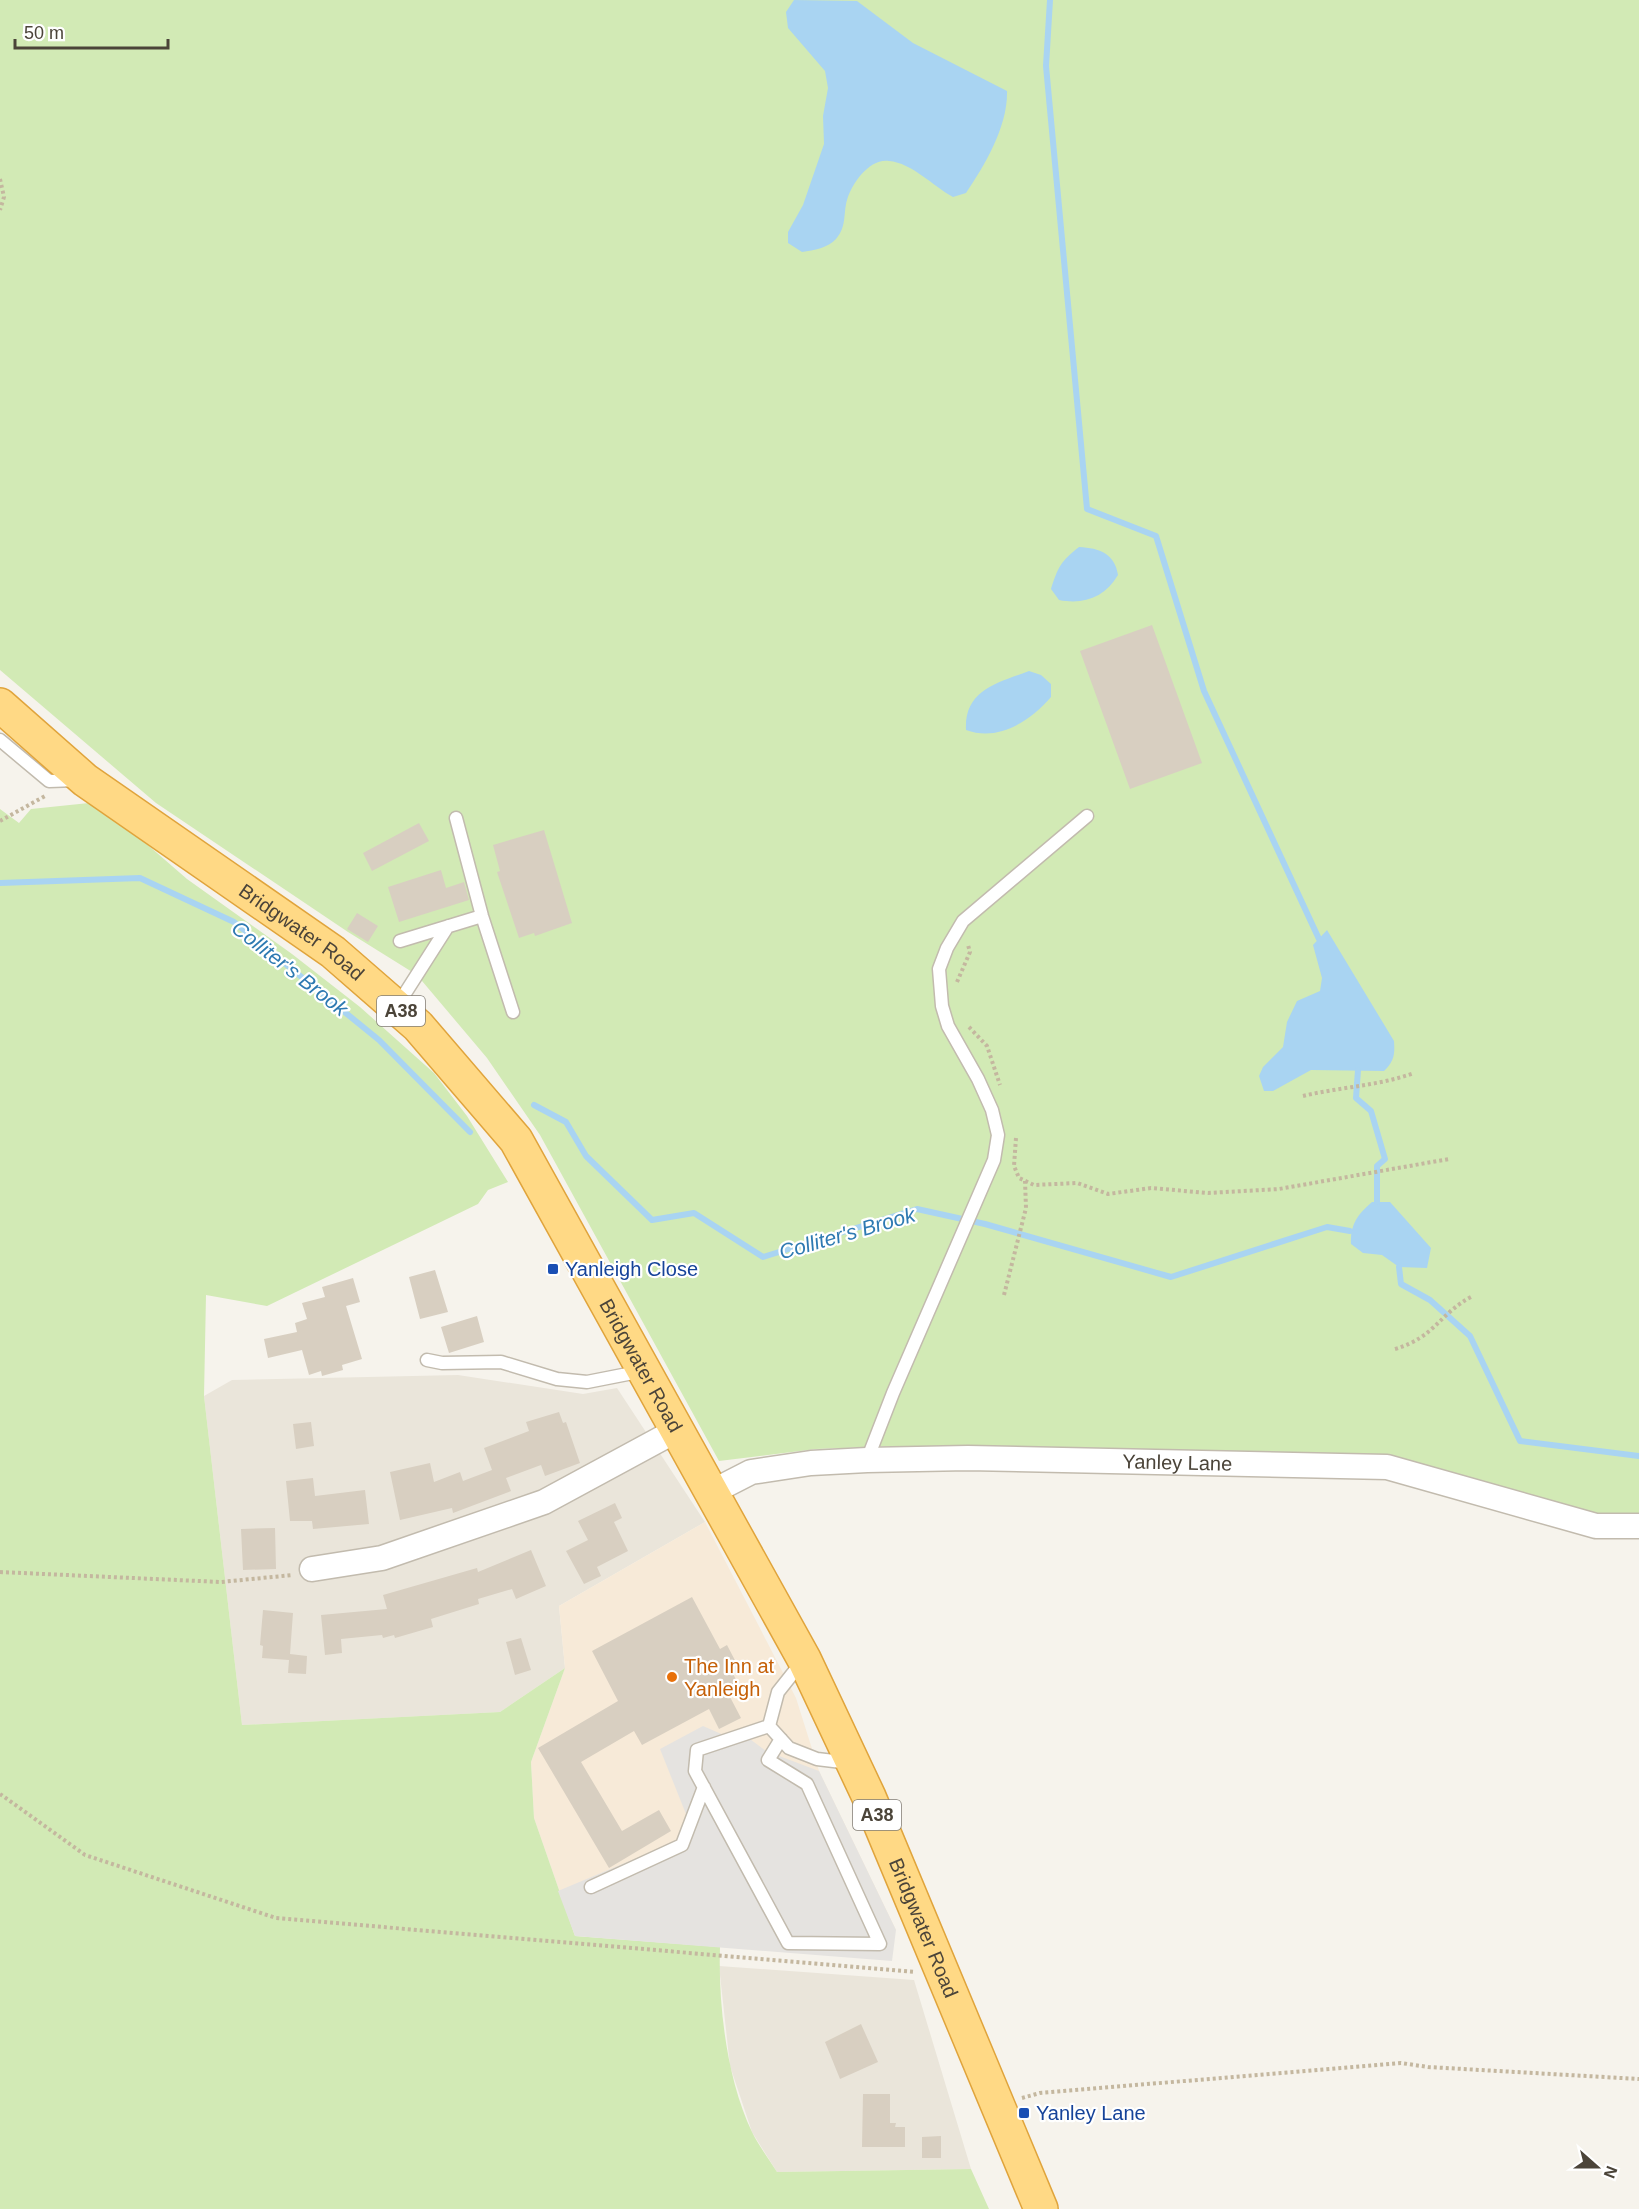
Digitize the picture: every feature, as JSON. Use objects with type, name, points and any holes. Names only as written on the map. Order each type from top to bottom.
[{"type":"highway","name":"Bridgwater Road","points":[[0,705],[85,780],[333,952],[418,1026],[516,1140],[804,1659],[853,1763],[1041,2209]]},
{"type":"street","points":[[312,1569],[382,1558],[544,1502],[677,1430]]},
{"type":"street","name":"Yanley Lane","points":[[712,1492],[751,1472],[811,1463],[867,1460],[968,1458],[1387,1467],[1596,1526],[1639,1526]]},
{"type":"lane","points":[[0,740],[49,781],[85,780]]},
{"type":"lane","points":[[867,1460],[994,1160],[998,1135],[992,1110],[978,1079],[948,1026],[942,1006],[939,969],[947,948],[963,921],[1087,816]]},
{"type":"lane","points":[[456,818],[482,916],[513,1012]]},
{"type":"lane","points":[[400,941],[482,916]]},
{"type":"lane","points":[[396,1007],[448,926]]},
{"type":"lane","points":[[427,1360],[442,1363],[467,1360],[501,1362],[557,1379],[587,1382],[645,1371]]},
{"type":"lane","points":[[769,1726],[778,1692],[804,1659]]},
{"type":"lane","points":[[769,1726],[789,1748],[817,1759],[853,1763]]},
{"type":"lane","points":[[769,1726],[697,1750],[695,1771],[788,1942],[880,1944],[807,1784],[768,1760],[781,1739]]},
{"type":"lane","points":[[591,1887],[682,1845],[704,1787]]},
{"type":"path","points":[[0,178],[4,197],[0,210]]},
{"type":"path","points":[[0,821],[34,801],[85,780]]},
{"type":"path","points":[[958,993],[957,982],[970,952],[967,938]]},
{"type":"path","points":[[965,1022],[987,1046],[1001,1088]]},
{"type":"path","points":[[1303,1096],[1351,1086],[1387,1083],[1414,1073]]},
{"type":"path","points":[[1013,1128],[1016,1138],[1014,1166],[1019,1178],[1034,1185],[1077,1183],[1108,1194],[1151,1188],[1208,1193],[1279,1189],[1449,1159]]},
{"type":"path","points":[[1004,1295],[1026,1208],[1025,1181]]},
{"type":"path","points":[[1395,1349],[1425,1337],[1454,1306],[1473,1296]]},
{"type":"path","points":[[0,1572],[221,1582],[293,1575],[312,1569]]},
{"type":"path","points":[[0,1794],[85,1855],[276,1918],[943,1974]]},
{"type":"path","points":[[996,2105],[1040,2093],[1401,2063],[1428,2067],[1639,2079]]},
{"type":"shaded area","points":[[458,1375],[583,1394],[617,1388],[705,1522],[559,1606],[565,1668],[500,1712],[242,1725],[204,1396],[232,1380]]},
{"type":"shaded area","points":[[705,1522],[796,1698],[819,1771],[896,1930],[575,1936],[534,1818],[531,1762],[565,1668],[559,1606]]},
{"type":"shaded area","points":[[703,1726],[726,1736],[739,1731],[766,1751],[819,1771],[896,1930],[892,1961],[575,1936],[558,1891],[694,1834],[660,1749]]},
{"type":"shaded area","points":[[719,1966],[914,1980],[971,2169],[777,2172],[752,2132],[730,2066]]},
{"type":"green space","points":[[0,0],[1639,0],[1639,1516],[1596,1516],[1397,1458],[897,1446],[816,1449],[719,1461],[540,1135],[487,1058],[417,975],[348,932],[156,803],[0,670]]},
{"type":"green space","points":[[89,803],[142,840],[187,879],[292,954],[360,1007],[434,1073],[467,1116],[508,1182],[488,1190],[478,1204],[267,1306],[206,1295],[204,1396],[242,1725],[500,1712],[565,1668],[531,1762],[534,1818],[575,1936],[720,1947],[723,2017],[730,2066],[743,2112],[752,2132],[777,2172],[971,2169],[989,2209],[0,2209],[0,809],[19,823],[31,809]]},
{"type":"water","points":[[794,0],[857,1],[913,43],[1007,91],[1004,118],[994,145],[966,193],[953,197],[906,166],[882,161],[875,163],[857,179],[847,200],[842,229],[833,242],[802,252],[788,243],[788,232],[803,205],[824,144],[823,116],[828,88],[825,71],[788,28],[786,12]]},
{"type":"water","points":[[1079,547],[1094,549],[1110,557],[1118,575],[1107,589],[1093,598],[1077,601],[1059,600],[1051,589],[1056,575],[1068,556]]},
{"type":"water","points":[[1029,671],[1041,675],[1051,684],[1051,697],[1043,706],[1024,721],[1002,731],[978,733],[966,730],[970,706],[977,697],[994,684]]},
{"type":"water","points":[[1327,930],[1394,1041],[1393,1058],[1384,1071],[1311,1070],[1273,1091],[1264,1091],[1259,1076],[1263,1067],[1283,1047],[1287,1022],[1297,1001],[1320,991],[1322,978],[1313,945]]},
{"type":"water","points":[[1372,1202],[1390,1202],[1431,1248],[1427,1268],[1399,1267],[1382,1255],[1363,1253],[1351,1244],[1356,1221],[1362,1211]]},
{"type":"building","points":[[1152,625],[1202,763],[1130,789],[1080,651]]},
{"type":"building","points":[[419,823],[429,841],[372,871],[363,853]]},
{"type":"building","points":[[544,830],[572,923],[535,936],[534,933],[519,938],[497,872],[500,871],[493,845]]},
{"type":"building","points":[[441,870],[446,888],[464,882],[469,900],[399,922],[388,887]]},
{"type":"building","points":[[357,913],[378,926],[368,942],[347,929]]},
{"type":"building","points":[[435,1270],[448,1312],[420,1319],[409,1277]]},
{"type":"building","points":[[353,1278],[360,1302],[346,1306],[362,1359],[342,1365],[343,1370],[322,1376],[321,1371],[309,1375],[302,1350],[268,1358],[264,1339],[297,1332],[295,1323],[307,1319],[302,1303],[325,1297],[322,1287]]},
{"type":"building","points":[[477,1316],[484,1342],[449,1353],[441,1327]]},
{"type":"building","points":[[559,1412],[563,1423],[566,1422],[580,1463],[545,1476],[541,1465],[506,1478],[511,1491],[453,1513],[452,1508],[400,1520],[390,1472],[430,1463],[434,1482],[460,1472],[463,1481],[492,1470],[484,1448],[529,1431],[526,1422]]},
{"type":"building","points":[[311,1422],[314,1446],[296,1449],[293,1424]]},
{"type":"building","points":[[313,1478],[315,1496],[365,1490],[369,1524],[313,1529],[312,1521],[290,1521],[286,1481]]},
{"type":"building","points":[[615,1503],[622,1518],[614,1522],[628,1551],[597,1567],[601,1576],[584,1584],[566,1551],[588,1540],[578,1521]]},
{"type":"building","points":[[275,1528],[276,1569],[243,1570],[241,1529]]},
{"type":"building","points":[[531,1550],[546,1586],[516,1599],[512,1589],[478,1599],[479,1604],[431,1619],[433,1627],[395,1638],[394,1635],[383,1638],[382,1635],[341,1639],[342,1653],[325,1655],[321,1615],[387,1609],[383,1595],[477,1568],[478,1572]]},
{"type":"building","points":[[692,1597],[720,1649],[727,1645],[740,1670],[733,1674],[742,1690],[730,1697],[741,1718],[719,1729],[709,1709],[642,1745],[634,1731],[581,1762],[622,1831],[659,1810],[671,1831],[609,1868],[538,1748],[618,1701],[592,1651]]},
{"type":"building","points":[[263,1610],[293,1613],[290,1654],[307,1656],[306,1674],[288,1673],[289,1660],[262,1658],[263,1646],[260,1645]]},
{"type":"building","points":[[521,1638],[531,1670],[515,1675],[506,1642]]},
{"type":"building","points":[[861,2024],[878,2062],[840,2079],[825,2042]]},
{"type":"building","points":[[863,2094],[890,2094],[890,2123],[896,2123],[895,2127],[905,2127],[905,2147],[862,2147]]},
{"type":"building","points":[[941,2136],[941,2158],[922,2158],[922,2137]]},
{"type":"waterway","points":[[1050,0],[1046,66],[1087,509],[1156,536],[1204,691],[1319,939]]},
{"type":"waterway","name":"Colliter's Brook","points":[[0,883],[140,878],[234,922],[379,1040],[470,1132]]},
{"type":"waterway","points":[[1358,1070],[1356,1098],[1371,1111],[1385,1159],[1377,1166],[1377,1202]]},
{"type":"waterway","name":"Colliter's Brook","points":[[534,1105],[566,1122],[586,1156],[652,1220],[694,1213],[763,1257],[917,1209],[985,1224],[1171,1277],[1327,1227],[1350,1231]]},
{"type":"waterway","name":"Colliter's Brook","points":[[1399,1267],[1401,1284],[1430,1300],[1470,1336],[1520,1441],[1639,1456]]},
{"type":"place","name":"Yanleigh Close","points":[[553,1269]]},
{"type":"place","name":"The Inn at Yanleigh","points":[[672,1677]]},
{"type":"place","name":"Yanley Lane","points":[[1024,2113]]}]
